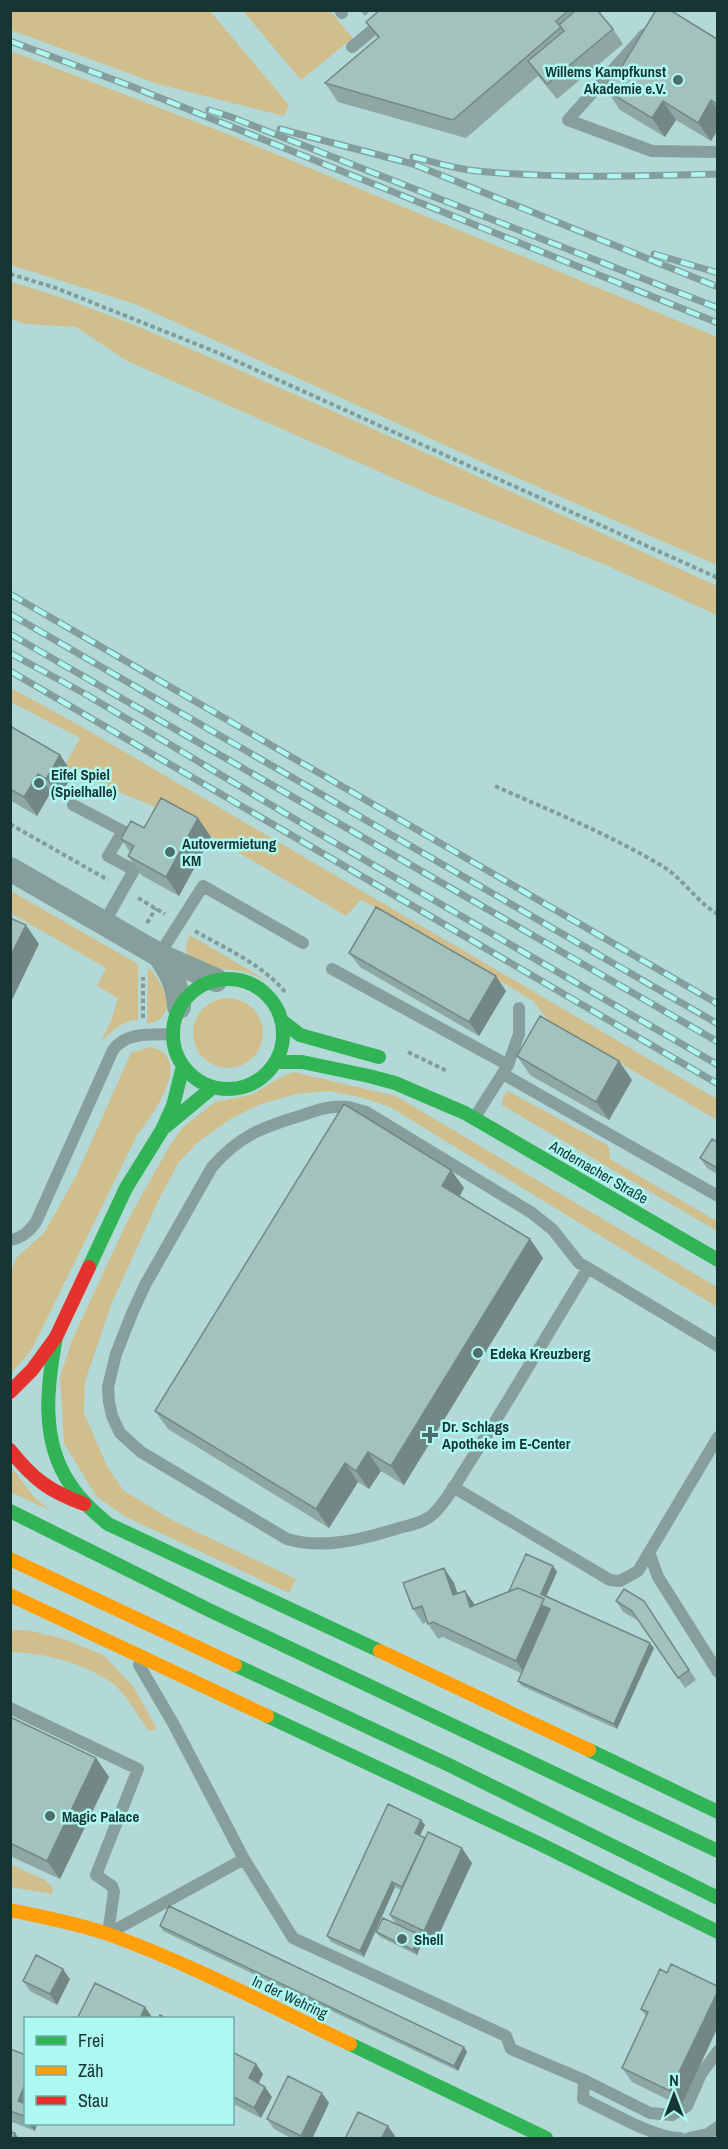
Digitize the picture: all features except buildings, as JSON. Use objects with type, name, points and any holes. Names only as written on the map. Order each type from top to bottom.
[{"type":"main road","points":[[216,980],[237,980],[256,987],[272,1001],[281,1020],[283,1042],[275,1062],[268,1072],[248,1085],[225,1089],[201,1083],[183,1066],[174,1045],[172,1034],[180,1007],[199,987],[216,980]]},
{"type":"main road","points":[[281,1020],[300,1035],[388,1060]]},
{"type":"main road","name":"Andernacher Straße","points":[[275,1062],[302,1062],[396,1083],[470,1115],[717,1260]]},
{"type":"main road","points":[[10,1392],[32,1370],[56,1337],[126,1188],[162,1130],[173,1106],[183,1066]]},
{"type":"main road","points":[[162,1130],[213,1087]]},
{"type":"main road","name":"Andernacher Straße","points":[[437,1087],[470,1115]]},
{"type":"main road","points":[[56,1337],[46,1391],[48,1426],[60,1468],[84,1504],[94,1514],[122,1532],[465,1691],[717,1812]]},
{"type":"main road","points":[[10,1450],[36,1481],[45,1488],[84,1504]]},
{"type":"main road","points":[[10,1511],[209,1610],[717,1851]]},
{"type":"main road","points":[[10,1559],[459,1770],[717,1898]]},
{"type":"main road","points":[[10,1594],[538,1843],[717,1932]]},
{"type":"main road","points":[[19,1617],[51,1613]]},
{"type":"main road","name":"In der Wehring","points":[[10,1910],[72,1923],[108,1934],[198,1972],[546,2139]]},
{"type":"street","points":[[10,869],[159,955],[216,980]]},
{"type":"street","points":[[159,955],[173,977],[180,1007]]},
{"type":"lane","points":[[352,47],[397,10]]},
{"type":"lane","points":[[653,27],[568,120],[652,151],[717,152]]},
{"type":"lane","points":[[73,805],[123,831],[108,856],[134,870],[104,923]]},
{"type":"lane","points":[[159,955],[203,886],[303,943]]},
{"type":"lane","points":[[332,969],[717,1196]]},
{"type":"lane","points":[[470,1115],[505,1070],[519,1034],[519,1008]]},
{"type":"lane","points":[[10,1240],[28,1233],[36,1222],[118,1043],[125,1038],[172,1034]]},
{"type":"lane","points":[[588,1268],[453,1487],[435,1513],[416,1523],[362,1539],[342,1542],[298,1542],[287,1539],[141,1452],[120,1433],[112,1416],[108,1387],[116,1354],[145,1285],[212,1167],[225,1153],[261,1128],[321,1109],[349,1107],[366,1112],[532,1214],[553,1230],[579,1263],[588,1268],[717,1346]]},
{"type":"lane","points":[[453,1487],[610,1580],[620,1581],[638,1571],[717,1437]]},
{"type":"lane","points":[[649,1552],[658,1577],[717,1672]]},
{"type":"lane","points":[[702,1646],[717,1656]]},
{"type":"lane","points":[[131,1651],[244,1859],[293,1938],[506,2036],[511,2049],[584,2080],[650,2113],[672,2115],[687,2106],[701,2074],[717,2051]]},
{"type":"lane","points":[[10,1708],[138,1769],[96,1875],[112,1886],[114,1892],[108,1934]]},
{"type":"lane","points":[[108,1934],[244,1859]]},
{"type":"lane","points":[[584,2080],[583,2099],[649,2130],[670,2138],[680,2139]]},
{"type":"lane","points":[[689,2139],[708,2134],[717,2127]]},
{"type":"path","points":[[10,274],[56,288],[216,352],[717,578]]},
{"type":"path","points":[[495,786],[582,825],[664,867],[708,909],[717,914]]},
{"type":"path","points":[[10,824],[252,964],[276,981],[288,995]]},
{"type":"path","points":[[399,1048],[453,1075]]},
{"type":"shaded area","points":[[10,11],[210,11],[289,105],[284,116],[158,84],[11,30]]},
{"type":"shaded area","points":[[243,11],[330,11],[353,38],[301,80]]},
{"type":"shaded area","points":[[11,51],[225,133],[717,337],[717,565],[513,476],[135,304],[11,265]]},
{"type":"shaded area","points":[[11,282],[79,304],[180,345],[390,437],[717,586],[717,615],[608,566],[430,494],[127,361],[76,327],[26,324],[11,319]]},
{"type":"shaded area","points":[[11,688],[77,724],[717,1099],[717,1120],[550,1022],[533,1001],[420,932],[361,900],[346,916],[174,814],[103,786],[65,765],[80,738],[11,702]]},
{"type":"shaded area","points":[[11,891],[138,964],[138,1020],[122,1024],[101,1041],[111,1021],[118,998],[97,986],[106,968],[11,913]]},
{"type":"shaded area","points":[[190,935],[264,979],[242,971],[211,967],[193,960],[187,954],[186,946]]},
{"type":"shaded area","points":[[148,967],[164,990],[166,1008],[164,1015],[147,1024]]},
{"type":"shaded area","points":[[235,998],[248,1004],[257,1013],[261,1019],[263,1033],[261,1047],[253,1058],[242,1066],[221,1068],[203,1058],[195,1047],[193,1026],[203,1008],[214,1000]]},
{"type":"shaded area","points":[[150,1047],[163,1053],[169,1062],[170,1074],[166,1088],[152,1115],[137,1135],[32,1349],[11,1374],[11,1271],[17,1257],[44,1233],[76,1176],[131,1053]]},
{"type":"shaded area","points":[[293,1072],[396,1096],[717,1287],[717,1307],[390,1107],[330,1091],[296,1094],[261,1104],[232,1118],[197,1143],[179,1162],[159,1199],[111,1305],[85,1381],[84,1413],[107,1466],[123,1490],[172,1520],[296,1579],[289,1593],[126,1517],[96,1496],[64,1443],[60,1377],[72,1340],[129,1218],[182,1128],[215,1102],[251,1095]]},
{"type":"shaded area","points":[[508,1091],[607,1145],[610,1159],[717,1221],[717,1231],[502,1105],[502,1100]]},
{"type":"shaded area","points":[[10,1466],[35,1498],[51,1511],[11,1492]]},
{"type":"shaded area","points":[[10,1630],[27,1630],[64,1639],[103,1655],[133,1686],[157,1729],[149,1731],[121,1692],[101,1676],[64,1660],[37,1654],[11,1652]]},
{"type":"shaded area","points":[[10,1864],[45,1880],[53,1888],[52,1894],[11,1887]]},
{"type":"railway","points":[[10,41],[133,87],[718,323]]},
{"type":"railway","points":[[209,110],[718,308]]},
{"type":"railway","points":[[280,129],[413,164],[718,287]]},
{"type":"railway","points":[[413,157],[461,169],[507,174],[597,176],[718,174]]},
{"type":"railway","points":[[654,254],[718,273]]},
{"type":"railway","points":[[10,594],[718,1004]]},
{"type":"railway","points":[[10,614],[718,1024]]},
{"type":"railway","points":[[10,634],[718,1042]]},
{"type":"railway","points":[[10,653],[87,695],[313,830],[718,1065]]},
{"type":"railway","points":[[10,671],[718,1084]]},
{"type":"traffic: fast","points":[[228,979],[249,983],[267,995],[279,1013],[283,1034],[279,1055],[267,1073],[249,1085],[228,1089],[207,1085],[189,1073],[177,1055],[173,1034],[177,1013],[189,995],[207,983],[228,979]]},
{"type":"traffic: fast","points":[[281,1020],[300,1035],[379,1057]]},
{"type":"traffic: fast","points":[[275,1062],[302,1062],[369,1076],[395,1083],[465,1113],[718,1260]]},
{"type":"traffic: fast","points":[[89,1267],[126,1188],[162,1130],[173,1106],[183,1066]]},
{"type":"traffic: fast","points":[[165,1127],[213,1087]]},
{"type":"traffic: fast","points":[[56,1337],[50,1374],[48,1412],[50,1431],[60,1467],[74,1490],[88,1506],[108,1524],[380,1651]]},
{"type":"traffic: fast","points":[[10,1511],[209,1610],[718,1851]]},
{"type":"traffic: fast","points":[[235,1665],[449,1765],[718,1898]]},
{"type":"traffic: fast","points":[[267,1716],[538,1843],[718,1932]]},
{"type":"traffic: fast","points":[[589,1750],[718,1812]]},
{"type":"traffic: fast","points":[[350,2044],[546,2138]]},
{"type":"traffic: slow","points":[[10,1559],[235,1665]]},
{"type":"traffic: slow","points":[[10,1595],[267,1716]]},
{"type":"traffic: slow","points":[[380,1651],[589,1750]]},
{"type":"traffic: slow","points":[[10,1910],[59,1920],[108,1934],[170,1958],[350,2044]]},
{"type":"traffic: jam","points":[[10,1392],[32,1370],[56,1337],[89,1267]]},
{"type":"traffic: jam","points":[[10,1450],[42,1483],[84,1504]]},
{"type":"place","name":"Willems Kampfkunst Akademie e.V.","points":[[678,80]]},
{"type":"place","name":"Eifel Spiel (Spielhalle)","points":[[39,783]]},
{"type":"place","name":"Autovermietung KM","points":[[170,852]]},
{"type":"place","name":"Edeka Kreuzberg","points":[[478,1353]]},
{"type":"place","name":"Dr. Schlags Apotheke im E-Center","points":[[430,1435]]},
{"type":"place","name":"Magic Palace","points":[[50,1816]]},
{"type":"place","name":"Shell","points":[[402,1939]]}]
